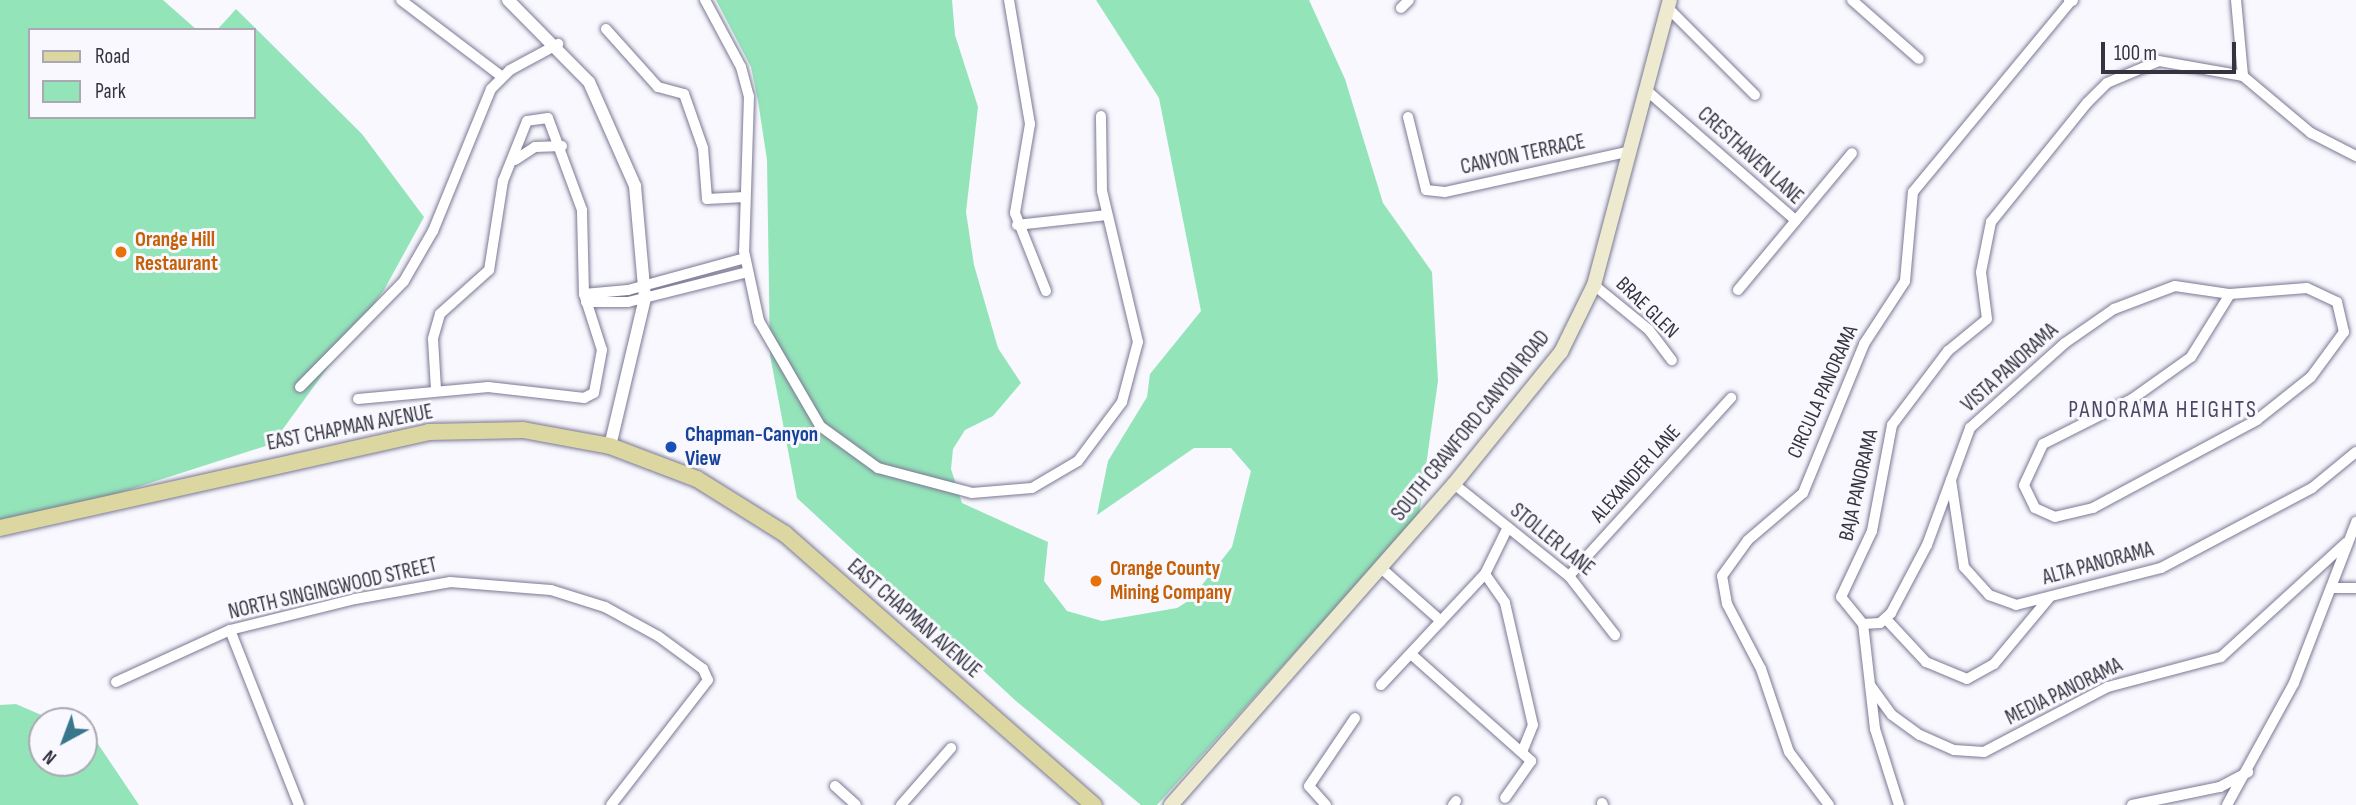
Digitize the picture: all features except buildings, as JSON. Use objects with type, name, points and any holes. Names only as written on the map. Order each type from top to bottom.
[{"type":"main road","name":"SOUTH CRAWFORD CANYON ROAD","points":[[1171,805],[1454,484],[1561,352],[1594,285],[1627,152],[1669,4]]},
{"type":"main road","name":"EAST CHAPMAN AVENUE","points":[[0,528],[428,432],[523,430],[610,446],[697,479],[785,534],[1094,805]]},
{"type":"street","points":[[401,0],[501,76]]},
{"type":"street","points":[[509,0],[558,44],[604,108],[627,160],[640,209],[645,291],[610,446]]},
{"type":"street","points":[[705,0],[746,81],[751,121],[745,197],[745,258],[772,349],[838,444],[878,468],[972,493],[1016,493],[1078,461],[1129,386],[1136,316],[1106,215],[1097,149],[1101,116]]},
{"type":"street","points":[[1009,0],[1030,124],[1015,195],[1017,225],[1046,291]]},
{"type":"street","points":[[1401,8],[1409,0]]},
{"type":"street","points":[[1852,0],[1919,59]]},
{"type":"street","name":"CIRCULA PANORAMA","points":[[1829,805],[1789,752],[1761,669],[1727,604],[1722,576],[1748,540],[1803,493],[1864,344],[1905,282],[1913,192],[2071,0]]},
{"type":"street","points":[[2236,0],[2243,76],[2311,133],[2356,156]]},
{"type":"street","points":[[1669,4],[1755,95]]},
{"type":"street","points":[[606,29],[658,86],[684,94],[703,148],[707,200],[745,197]]},
{"type":"street","points":[[300,387],[404,281],[433,231],[484,101],[501,76],[558,44]]},
{"type":"street","name":"BAJA PANORAMA","points":[[1863,624],[1841,597],[1872,531],[1889,433],[1948,351],[1987,319],[1982,257],[1997,211],[2107,83],[2159,61],[2243,76]]},
{"type":"street","name":"CRESTHAVEN LANE","points":[[1645,89],[1795,220],[1738,290]]},
{"type":"street","name":"CANYON TERRACE","points":[[1409,117],[1426,190],[1445,192],[1627,152]]},
{"type":"street","points":[[358,399],[436,389],[590,397],[602,350],[585,298],[585,229],[562,146],[548,118],[527,121],[511,164],[489,270],[436,323],[436,389]]},
{"type":"street","points":[[511,164],[535,147],[562,146]]},
{"type":"street","points":[[1795,220],[1852,153]]},
{"type":"street","points":[[1017,225],[1106,215]]},
{"type":"street","points":[[645,291],[745,258]]},
{"type":"street","points":[[585,298],[645,291],[747,272]]},
{"type":"street","name":"BRAE GLEN","points":[[1594,285],[1649,330],[1672,360]]},
{"type":"street","name":"VISTA PANORAMA","points":[[1886,619],[1927,545],[1951,480],[1959,445],[1976,422],[2086,327],[2175,286],[2230,294],[2294,287],[2324,292],[2340,307],[2344,332],[2311,377],[2257,421],[2093,508],[2055,517],[2035,508],[2024,485],[2043,444],[2132,399],[2191,357],[2230,294]]},
{"type":"street","name":"ALEXANDER LANE","points":[[1569,576],[1731,398]]},
{"type":"street","name":"ALTA PANORAMA","points":[[1951,480],[1959,554],[1974,582],[2004,603],[2049,598],[2161,568],[2312,488],[2356,452]]},
{"type":"street","name":"STOLLER LANE","points":[[1454,484],[1569,576],[1615,635]]},
{"type":"street","points":[[2227,805],[2251,770],[2294,684],[2356,522]]},
{"type":"street","points":[[1381,685],[1485,574],[1508,527]]},
{"type":"street","name":"MEDIA PANORAMA","points":[[1867,679],[1892,715],[1920,735],[1954,750],[1984,751],[2108,687],[2221,657],[2346,543]]},
{"type":"street","points":[[1381,568],[1441,621]]},
{"type":"street","points":[[1485,574],[1505,603],[1533,725],[1522,752]]},
{"type":"street","name":"NORTH SINGINGWOOD STREET","points":[[116,682],[230,630],[405,589],[504,583],[605,607],[658,636],[704,669],[708,680],[611,805]]},
{"type":"street","points":[[2331,588],[2356,589]]},
{"type":"street","points":[[1899,805],[1875,729],[1867,679],[1863,624],[1886,619],[1926,662],[1968,679],[1994,664],[2049,598]]},
{"type":"street","points":[[230,630],[299,805]]},
{"type":"street","points":[[1411,654],[1522,752],[1531,766],[1505,798]]},
{"type":"street","points":[[1326,805],[1308,786],[1355,718]]},
{"type":"street","points":[[901,805],[951,748]]},
{"type":"street","points":[[2132,805],[2220,787],[2251,770]]},
{"type":"street","points":[[835,786],[856,805]]},
{"type":"green space","points":[[0,0],[163,0],[195,28],[28,28],[28,119],[256,119],[256,29],[362,134],[424,217],[384,290],[272,444],[0,531]]},
{"type":"green space","points":[[716,0],[952,0],[955,35],[978,107],[966,212],[974,265],[998,348],[1021,383],[993,416],[965,430],[953,449],[951,469],[962,503],[1048,542],[1044,581],[1067,611],[1102,621],[1177,608],[1190,600],[1232,547],[1251,471],[1231,448],[1194,448],[1097,515],[1108,461],[1147,397],[1150,374],[1201,311],[1159,98],[1096,0],[1309,0],[1345,79],[1383,203],[1432,272],[1438,381],[1419,515],[1157,805],[1141,805],[1016,701],[797,498],[770,355],[767,160],[758,101],[751,67]]},
{"type":"green space","points":[[236,9],[255,28],[219,28]]},
{"type":"green space","points":[[16,704],[28,709],[28,777],[98,777],[98,744],[139,805],[0,805],[0,705]]},
{"type":"place","name":"Orange Hill Restaurant","points":[[121,252]]},
{"type":"place","name":"Chapman-Canyon View","points":[[671,447]]},
{"type":"place","name":"Orange County Mining Company","points":[[1096,581]]},
{"type":"district","name":"PANORAMA HEIGHTS","points":[[2163,410]]}]
